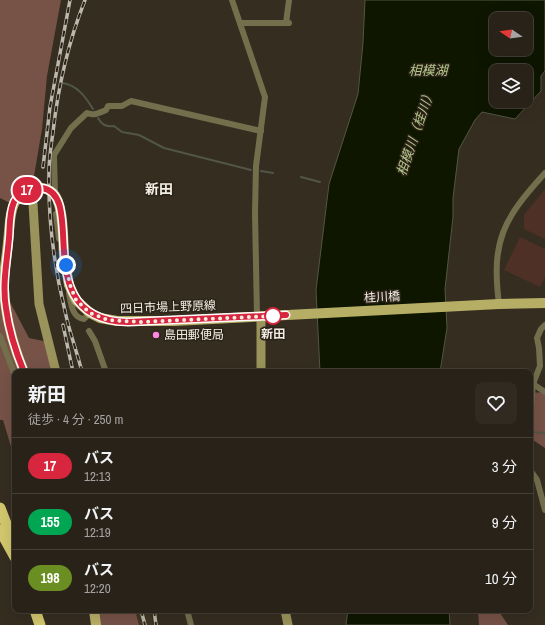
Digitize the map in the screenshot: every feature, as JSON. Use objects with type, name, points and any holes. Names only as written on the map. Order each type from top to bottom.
[{"type":"highway","points":[[0,508],[12,538]]},
{"type":"highway","points":[[0,530],[12,552]]},
{"type":"highway","points":[[36,613],[40,625]]},
{"type":"highway","points":[[39,613],[44,625]]},
{"type":"main road","name":"四日市場上野原線","points":[[31,189],[48,189],[54,194],[58,202],[62,218],[64,256],[73,294],[76,300],[90,313],[100,318],[117,321],[160,321],[286,315]]},
{"type":"main road","points":[[23,369],[12,340],[5,306],[4,287],[10,219],[13,204],[17,198],[31,189],[39,304],[55,369]]},
{"type":"main road","points":[[499,304],[545,303]]},
{"type":"main road","name":"桂川橋","points":[[286,315],[499,304]]},
{"type":"main road","points":[[259,316],[261,369]]},
{"type":"main road","points":[[94,613],[96,625]]},
{"type":"main road","points":[[286,613],[288,625]]},
{"type":"street","points":[[232,0],[265,97],[256,166],[254,213],[259,316]]},
{"type":"street","points":[[240,23],[287,23],[289,0]]},
{"type":"street","points":[[90,313],[84,319],[79,319],[74,314],[63,272],[58,232],[54,181],[54,155],[71,128],[87,113],[92,115],[106,110],[108,106],[122,106],[131,101],[261,131]]},
{"type":"street","points":[[499,304],[496,265],[498,246],[501,237],[508,220],[517,206],[545,173]]},
{"type":"street","points":[[545,325],[536,338],[539,348],[540,366],[533,384],[545,392]]},
{"type":"street","points":[[89,331],[105,369]]},
{"type":"street","points":[[0,336],[12,369]]},
{"type":"street","points":[[533,474],[537,480],[545,510]]},
{"type":"street","points":[[188,613],[192,625]]},
{"type":"shaded area","points":[[0,0],[61,0],[47,76],[42,129],[33,182],[20,190],[10,203],[0,198]]},
{"type":"shaded area","points":[[545,189],[545,239],[524,229],[524,215]]},
{"type":"shaded area","points":[[520,237],[545,249],[545,277],[540,287],[504,270]]},
{"type":"shaded area","points":[[0,296],[9,300],[29,338],[48,342],[55,369],[12,369],[12,450],[3,420],[0,420]]},
{"type":"shaded area","points":[[545,392],[545,448],[533,440],[533,393]]},
{"type":"shaded area","points":[[94,613],[136,613],[139,625],[96,625]]},
{"type":"shaded area","points":[[136,613],[151,613],[153,625],[139,625]]},
{"type":"shaded area","points":[[478,613],[500,613],[508,625],[479,625]]},
{"type":"water","name":"相模湖","points":[[365,0],[545,0],[545,71],[541,76],[541,91],[533,100],[533,64],[489,64],[489,108],[525,108],[515,119],[482,112],[475,120],[459,149],[445,289],[447,328],[440,369],[320,369],[316,290],[329,184],[358,94]]},
{"type":"water","points":[[348,613],[449,613],[450,625],[346,625]]},
{"type":"waterway","points":[[62,83],[72,86],[80,92],[93,109]]},
{"type":"waterway","points":[[98,118],[104,125],[114,126],[122,132],[139,135],[164,148],[251,170]]},
{"type":"waterway","points":[[261,171],[273,173]]},
{"type":"waterway","points":[[301,177],[320,182]]},
{"type":"waterway","points":[[533,432],[545,433]]},
{"type":"railway","points":[[43,167],[50,107],[70,0]]},
{"type":"railway","points":[[81,369],[61,294],[55,259],[51,224],[49,162],[61,82],[69,49],[85,0]]},
{"type":"railway","points":[[63,325],[72,369]]},
{"type":"railway","points":[[142,613],[145,625]]},
{"type":"railway","points":[[154,613],[156,625]]},
{"type":"bus line","name":"17","points":[[23,369],[12,340],[5,306],[4,287],[10,219],[13,204],[26,190],[36,187],[48,189],[54,194],[58,202],[62,218],[64,256],[70,285],[76,300],[90,313],[108,320],[128,322],[286,315]]},
{"type":"place","name":"新田","points":[[273,316]]},
{"type":"place","name":"島田郵便局","points":[[156,335]]},
{"type":"district","name":"新田","points":[[159,189]]},
{"type":"route","points":[[66,265],[70,285],[76,300],[90,313],[108,320],[140,322],[273,316]]},
{"type":"water label","name":"相模川（桂川）","points":[[415,132]]}]
